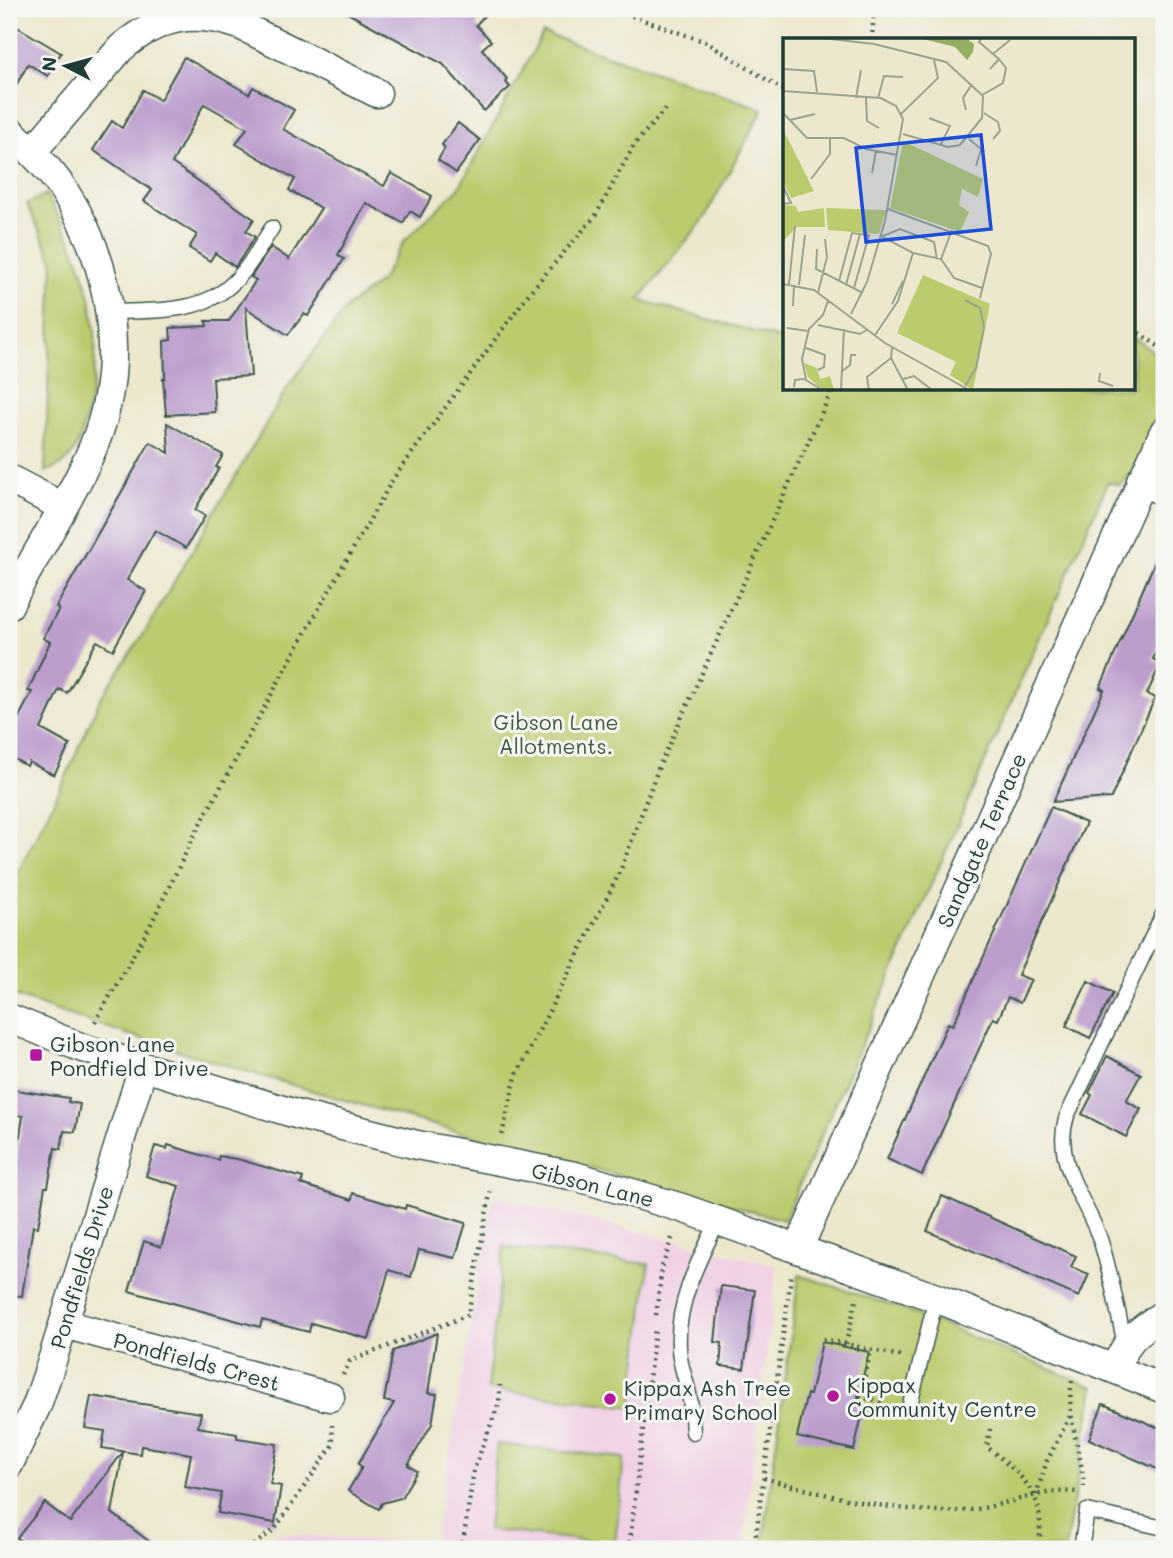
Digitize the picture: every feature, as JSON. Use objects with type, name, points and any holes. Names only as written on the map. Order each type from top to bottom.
[{"type":"street","points":[[32,152],[121,48],[147,29],[177,18],[219,18],[240,24],[377,93]]},
{"type":"street","points":[[9,130],[32,152],[61,187],[84,226],[100,268],[110,312],[110,380],[94,445],[9,606]]},
{"type":"street","name":"Sandgate Terrace","points":[[798,1248],[1153,486],[1164,432]]},
{"type":"street","points":[[9,479],[63,507]]},
{"type":"street","name":"Gibson Lane","points":[[9,1018],[80,1047],[350,1129],[587,1180],[719,1220],[936,1298],[1080,1355],[1120,1357],[1164,1389]]},
{"type":"street","name":"Pondfields Drive","points":[[9,1464],[37,1405],[142,1067]]},
{"type":"street","points":[[1120,1357],[1134,1335],[1164,1314]]},
{"type":"street","name":"Pondfields Crest","points":[[64,1324],[330,1397]]},
{"type":"lane","points":[[110,312],[171,310],[194,306],[215,297],[234,283],[272,228]]},
{"type":"lane","points":[[1120,1357],[1099,1237],[1081,1202],[1063,1154],[1062,1141],[1067,1116],[1164,912]]},
{"type":"lane","points":[[693,1432],[689,1392],[678,1345],[681,1321],[696,1267],[719,1220]]},
{"type":"lane","points":[[909,1409],[936,1298]]},
{"type":"lane","points":[[1081,1549],[1087,1511],[1164,1528]]},
{"type":"path","points":[[612,9],[706,42],[783,90]]},
{"type":"path","points":[[872,38],[874,9]]},
{"type":"path","points":[[80,1047],[150,926],[196,832],[298,645],[393,479],[530,292],[596,215],[634,145],[667,107]]},
{"type":"path","points":[[1134,330],[1164,350]]},
{"type":"path","points":[[248,1549],[274,1531],[333,1445],[330,1397],[351,1361],[468,1315],[496,1160],[516,1076],[620,872],[658,769],[832,390]]},
{"type":"path","points":[[754,1549],[791,1275],[798,1248]]},
{"type":"path","points":[[629,1549],[662,1267],[668,1249]]},
{"type":"path","points":[[846,1344],[863,1272]]},
{"type":"path","points":[[823,1339],[921,1360]]},
{"type":"path","points":[[871,1349],[859,1397],[884,1402]]},
{"type":"path","points":[[764,1478],[836,1498],[912,1508],[962,1511],[1058,1490],[1085,1493],[1084,1473],[1071,1415],[1071,1383],[1080,1355]]},
{"type":"path","points":[[462,1549],[474,1469],[499,1403],[500,1385]]},
{"type":"path","points":[[1036,1496],[1047,1461],[1071,1415]]},
{"type":"path","points":[[990,1429],[987,1447],[1013,1469],[1036,1496],[1042,1524],[1038,1549]]},
{"type":"shaded area","name":"Kippax Ash Tree Primary School","points":[[493,1196],[777,1266],[742,1549],[276,1549],[277,1533],[434,1546]]},
{"type":"green space","name":"Gibson Lane Allotments.","points":[[543,33],[763,109],[704,219],[639,300],[783,340],[783,390],[1134,390],[1134,338],[1151,350],[1164,369],[1164,405],[1133,473],[1121,485],[1108,482],[784,1220],[297,1086],[104,1027],[9,994],[9,890],[66,777],[100,699],[146,630],[287,388],[347,307],[381,281],[404,241],[459,188]]},
{"type":"green space","points":[[46,194],[69,237],[82,270],[93,316],[95,351],[89,403],[79,441],[66,461],[45,472],[53,260],[27,204]]},
{"type":"green space","points":[[504,1247],[649,1264],[632,1407],[487,1389]]},
{"type":"green space","points":[[799,1275],[906,1310],[1094,1387],[1065,1549],[762,1549]]},
{"type":"green space","points":[[497,1444],[624,1458],[615,1544],[488,1530]]},
{"type":"building","points":[[340,9],[490,9],[476,25],[491,41],[482,49],[507,79],[505,81],[510,87],[484,111],[443,64]]},
{"type":"building","points":[[9,22],[61,53],[48,76],[28,64],[9,98]]},
{"type":"building","points":[[184,57],[249,94],[253,87],[294,110],[283,129],[384,186],[391,173],[432,196],[420,217],[410,211],[403,223],[366,203],[338,255],[344,259],[308,316],[304,314],[288,335],[246,308],[251,376],[213,378],[215,412],[166,415],[164,341],[171,340],[170,328],[207,326],[206,321],[229,321],[256,280],[251,277],[271,247],[289,259],[321,208],[289,190],[295,179],[236,144],[247,128],[204,104],[172,163],[254,219],[246,231],[255,237],[235,267],[215,253],[210,261],[189,248],[197,235],[144,201],[152,190],[93,150],[112,121],[122,128],[143,90],[160,100]]},
{"type":"building","points":[[458,123],[480,140],[456,173],[438,160],[445,148],[442,145]]},
{"type":"building","points":[[167,423],[223,455],[216,467],[219,468],[195,510],[205,516],[186,548],[155,530],[127,580],[146,591],[113,650],[97,641],[67,693],[59,689],[41,729],[70,745],[54,775],[29,762],[27,766],[9,756],[9,736],[32,692],[28,691],[50,642],[43,638],[59,609],[56,607],[150,442],[169,453]]},
{"type":"building","points":[[1164,541],[1164,635],[1153,659],[1161,663],[1147,694],[1155,698],[1111,798],[1053,802],[1104,690],[1100,688]]},
{"type":"building","points":[[1051,807],[1086,823],[1018,975],[1031,980],[1020,1003],[1008,997],[998,1020],[993,1018],[922,1175],[887,1159],[948,1023],[953,1025]]},
{"type":"building","points":[[1088,981],[1113,993],[1090,1038],[1066,1026]]},
{"type":"building","points":[[1107,1056],[1141,1074],[1126,1101],[1141,1109],[1126,1137],[1082,1114]]},
{"type":"building","points":[[9,1089],[69,1098],[68,1102],[80,1104],[75,1132],[64,1131],[61,1149],[55,1148],[38,1227],[33,1226],[22,1296],[9,1295],[9,1204],[23,1116],[9,1114]]},
{"type":"building","points":[[168,1145],[218,1160],[219,1156],[241,1160],[303,1178],[301,1184],[352,1200],[353,1193],[405,1209],[406,1205],[466,1223],[455,1258],[419,1250],[411,1277],[389,1270],[369,1339],[311,1323],[309,1332],[262,1320],[260,1327],[129,1291],[144,1241],[161,1247],[179,1186],[146,1176],[155,1146],[167,1149]]},
{"type":"building","points":[[942,1196],[1076,1256],[1071,1267],[1089,1274],[1079,1297],[927,1231]]},
{"type":"building","points":[[721,1286],[755,1290],[744,1369],[720,1366],[722,1343],[715,1342]]},
{"type":"building","points":[[437,1333],[428,1393],[437,1394],[432,1424],[408,1465],[417,1471],[401,1498],[382,1503],[379,1509],[348,1491],[362,1467],[358,1464],[394,1403],[384,1401],[393,1351]]},
{"type":"building","name":"Kippax Community Centre","points":[[822,1342],[869,1352],[856,1405],[864,1407],[854,1450],[797,1437]]},
{"type":"building","points":[[91,1396],[201,1413],[198,1427],[237,1434],[237,1438],[277,1444],[270,1484],[281,1486],[275,1523],[218,1513],[221,1493],[185,1487],[191,1454],[141,1446],[140,1454],[102,1448],[105,1431],[85,1428]]},
{"type":"building","points":[[1103,1404],[1164,1430],[1164,1472],[1089,1439]]},
{"type":"building","points":[[123,1452],[112,1513],[159,1549],[32,1549],[17,1538],[45,1503],[70,1522]]},
{"type":"place","name":"Gibson Lane Pondfield Drive","points":[[36,1055]]},
{"type":"place","name":"Kippax Community Centre","points":[[833,1396]]},
{"type":"place","name":"Kippax Ash Tree Primary School","points":[[610,1399]]}]
